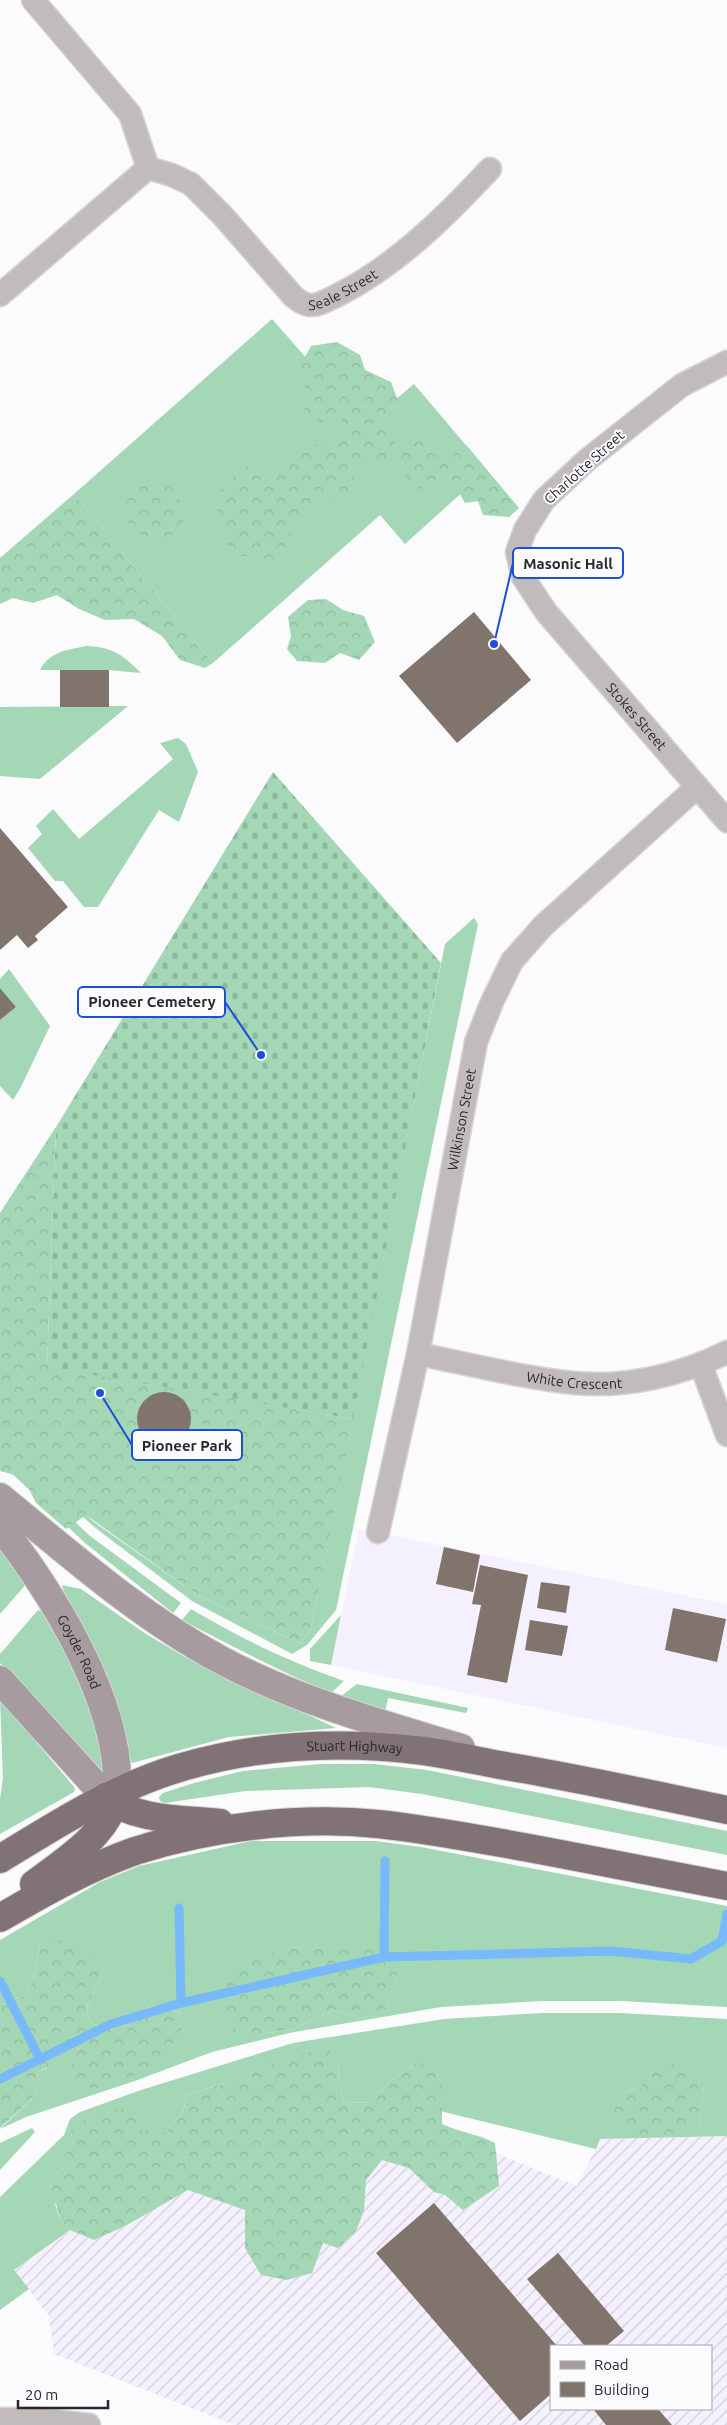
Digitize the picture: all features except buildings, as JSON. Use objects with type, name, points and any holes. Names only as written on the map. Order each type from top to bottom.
[{"type":"highway","name":"Stuart Highway","points":[[0,1859],[112,1798],[179,1768],[222,1757],[270,1749],[322,1746],[424,1751],[536,1771],[727,1810]]},
{"type":"highway","points":[[0,1909],[99,1830],[112,1798],[140,1813],[248,1826]]},
{"type":"highway","points":[[0,1918],[51,1888],[134,1852],[172,1841],[248,1826],[294,1823],[376,1824],[498,1842],[727,1886]]},
{"type":"street","points":[[0,295],[148,168],[130,114],[33,0]]},
{"type":"street","name":"Seale Street","points":[[148,168],[172,175],[191,184],[223,216],[293,296],[302,303],[309,305],[326,301],[358,285],[408,248],[443,217],[490,168]]},
{"type":"street","name":"Charlotte Street","points":[[546,612],[523,577],[517,552],[525,530],[544,500],[587,460],[682,384],[727,362]]},
{"type":"street","name":"Stokes Street","points":[[546,612],[727,821]]},
{"type":"street","name":"Wilkinson Street","points":[[378,1532],[418,1354],[476,1042],[512,960],[543,926],[697,787]]},
{"type":"street","name":"White Crescent","points":[[418,1354],[576,1383],[612,1384],[701,1365],[727,1352]]},
{"type":"street","points":[[701,1365],[727,1435]]},
{"type":"street","points":[[0,1497],[115,1592],[164,1626],[219,1659],[296,1695],[353,1715],[536,1771]]},
{"type":"street","name":"Goyder Road","points":[[0,1526],[42,1584],[65,1622],[82,1656],[110,1732],[116,1763],[112,1798]]},
{"type":"street","points":[[0,1680],[112,1798]]},
{"type":"street","points":[[0,2419],[38,2419],[89,2425]]},
{"type":"shaded area","points":[[359,1529],[727,1604],[727,1748],[331,1665]]},
{"type":"shaded area","points":[[403,2116],[577,2186],[600,2139],[727,2136],[727,2425],[234,2425],[54,2354],[49,2316],[14,2270],[160,2167]]},
{"type":"green space","points":[[272,319],[365,425],[414,384],[487,470],[405,544],[380,515],[213,663],[74,494]]},
{"type":"green space","points":[[337,342],[360,355],[365,370],[391,382],[398,401],[390,412],[380,420],[395,434],[394,451],[385,462],[367,457],[354,458],[354,477],[345,500],[327,498],[316,507],[301,504],[291,531],[288,553],[274,559],[241,556],[229,546],[222,528],[224,518],[216,509],[215,492],[229,486],[236,471],[257,463],[275,477],[284,471],[291,453],[304,443],[335,447],[348,434],[341,419],[321,423],[297,403],[307,383],[298,370],[311,346]]},
{"type":"green space","points":[[420,436],[439,445],[450,462],[456,451],[467,446],[519,508],[509,517],[483,515],[478,501],[465,503],[450,477],[442,484],[429,490],[417,487],[399,468],[403,447]]},
{"type":"green space","points":[[147,479],[170,488],[180,502],[185,519],[169,539],[146,539],[126,521],[127,498]]},
{"type":"green space","points":[[74,494],[213,663],[205,668],[180,660],[162,636],[134,619],[105,620],[79,609],[57,595],[33,603],[13,598],[0,604],[0,558]]},
{"type":"green space","points":[[326,599],[343,610],[364,616],[375,642],[359,660],[340,653],[325,663],[297,661],[287,649],[291,636],[288,617],[308,600]]},
{"type":"green space","points":[[86,646],[111,650],[129,661],[141,673],[109,670],[40,670],[48,659],[59,653]]},
{"type":"green space","points":[[128,706],[40,779],[0,776],[0,707]]},
{"type":"green space","points":[[178,738],[186,744],[198,772],[179,822],[159,810],[98,907],[84,907],[63,881],[55,881],[28,848],[42,834],[36,826],[53,809],[79,839],[173,759],[160,743]]},
{"type":"green space","points":[[273,772],[441,963],[353,1419],[47,1367],[56,1127]]},
{"type":"green space","points":[[474,918],[478,924],[336,1610],[307,1645],[292,1654],[192,1601],[93,1526],[0,1440],[94,1522],[197,1595],[301,1644],[311,1628],[445,944]]},
{"type":"green space","points":[[9,969],[50,1026],[13,1100],[0,1086],[0,1020],[16,1007],[0,988],[0,979]]},
{"type":"green space","points":[[56,1127],[47,1366],[353,1419],[311,1628],[301,1644],[197,1595],[86,1515],[66,1529],[36,1503],[23,1477],[0,1471],[0,1213]]},
{"type":"green space","points":[[0,1451],[90,1536],[181,1603],[173,1613],[85,1543],[0,1462]]},
{"type":"green space","points":[[0,1543],[28,1582],[0,1614]]},
{"type":"green space","points":[[62,1585],[81,1589],[146,1634],[185,1657],[336,1728],[229,1737],[132,1763],[107,1682],[65,1596]]},
{"type":"green space","points":[[191,1609],[265,1649],[344,1681],[331,1693],[293,1676],[182,1620]]},
{"type":"green space","points":[[38,1610],[46,1613],[80,1681],[106,1761],[106,1774],[98,1771],[0,1663],[0,1654]]},
{"type":"green space","points":[[341,1615],[331,1665],[310,1661],[310,1649]]},
{"type":"green space","points":[[357,1684],[468,1708],[466,1713],[388,1698],[385,1712],[341,1696]]},
{"type":"green space","points":[[0,1699],[75,1788],[74,1792],[0,1834],[0,1799],[3,1778]]},
{"type":"green space","points":[[320,1764],[374,1764],[427,1770],[727,1831],[727,1855],[422,1794],[369,1787],[245,1791],[165,1803],[160,1801],[159,1797],[163,1793],[194,1783],[243,1771]]},
{"type":"green space","points":[[251,1841],[375,1841],[421,1847],[727,1906],[727,2007],[622,2001],[543,2001],[441,2007],[289,2033],[212,2052],[135,2081],[26,2117],[0,2129],[35,2096],[40,2071],[182,2013],[150,2006],[111,2030],[90,2023],[86,2009],[104,1970],[40,1947],[33,1979],[25,1995],[0,2005],[0,1940],[100,1882],[139,1866]],"holes":[[[316,1947],[399,1971],[385,2010],[361,2018],[334,2010],[293,2029],[262,2034],[236,2034],[288,1948]]]},
{"type":"green space","points":[[64,1938],[85,1948],[104,1970],[86,2009],[90,2023],[111,2030],[150,2006],[182,2013],[182,2038],[162,2064],[96,2090],[76,2082],[71,2060],[41,2070],[35,2096],[0,2128],[0,2005],[25,1995],[33,1979],[40,1947]]},
{"type":"green space","points":[[374,1943],[399,1971],[385,2011],[361,2018],[334,2010],[293,2029],[262,2034],[236,2034],[221,2009],[227,1984],[250,1959],[288,1948]]},
{"type":"green space","points":[[543,2013],[620,2013],[727,2019],[727,2136],[600,2139],[596,2149],[440,2111],[417,2063],[389,2082],[373,2102],[344,2103],[339,2083],[338,2063],[224,2084],[187,2094],[183,2113],[166,2132],[71,2131],[73,2145],[68,2165],[47,2180],[61,2222],[70,2230],[14,2270],[29,2289],[0,2310],[0,2197],[64,2135],[70,2119],[80,2112],[141,2090],[293,2043],[444,2019]],"holes":[[[704,2085],[699,2127],[622,2093],[642,2087]]]},
{"type":"green space","points":[[327,2047],[338,2063],[339,2083],[344,2103],[373,2102],[389,2082],[417,2063],[442,2071],[442,2124],[495,2143],[499,2186],[463,2210],[445,2195],[434,2192],[409,2168],[382,2160],[366,2180],[364,2211],[356,2231],[338,2248],[323,2243],[312,2273],[287,2280],[261,2275],[245,2248],[245,2210],[188,2190],[125,2226],[94,2240],[70,2230],[61,2222],[56,2204],[40,2193],[47,2180],[68,2165],[65,2155],[73,2145],[71,2131],[84,2120],[98,2112],[114,2109],[131,2109],[143,2131],[166,2132],[183,2113],[187,2094],[224,2084],[272,2063]]},
{"type":"green space","points":[[676,2064],[704,2085],[699,2127],[663,2135],[651,2135],[639,2134],[618,2124],[610,2115],[622,2093],[642,2087],[647,2070]]},
{"type":"green space","points":[[32,2128],[35,2132],[0,2170],[0,2143]]},
{"type":"waterway","points":[[384,1957],[385,1861]]},
{"type":"waterway","points":[[179,1908],[181,2003]]},
{"type":"waterway","points":[[0,2079],[111,2024],[181,2003],[384,1957],[611,1951],[691,1959],[722,1941],[727,1914]]},
{"type":"waterway","points":[[0,1981],[40,2059]]},
{"type":"place","name":"Masonic Hall","points":[[494,644]]},
{"type":"place","name":"Pioneer Cemetery","points":[[261,1055]]},
{"type":"place","name":"Pioneer Park","points":[[100,1393]]}]
